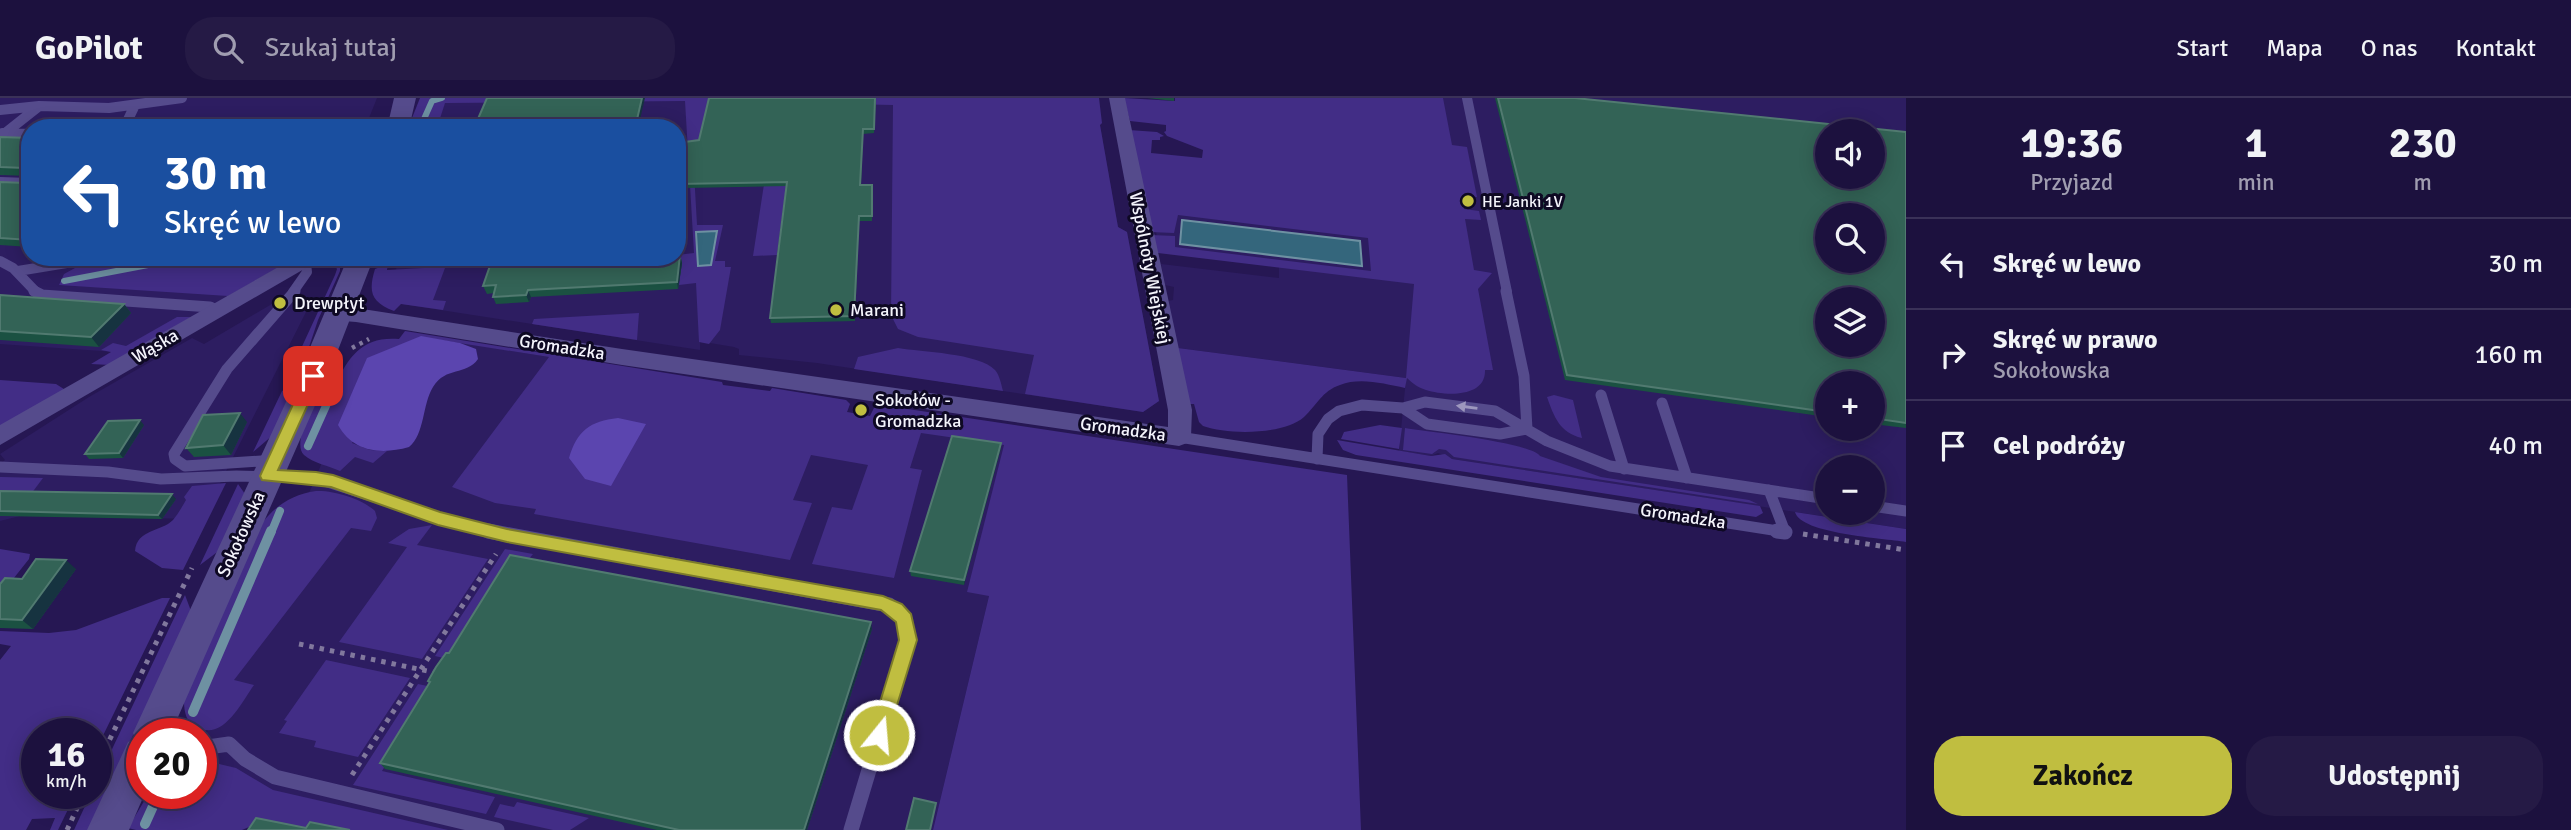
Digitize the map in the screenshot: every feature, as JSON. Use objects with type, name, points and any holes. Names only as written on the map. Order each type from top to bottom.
[{"type":"street","points":[[400,119],[405,98]]},
{"type":"street","name":"Wspólnoty Wiejskiej","points":[[1117,98],[1180,410],[1179,438]]},
{"type":"street","name":"Wąska","points":[[0,436],[293,266]]},
{"type":"street","name":"Sokołowska","points":[[159,718],[358,266]]},
{"type":"street","name":"Gromadzka","points":[[339,315],[356,315],[648,361],[1179,438]]},
{"type":"street","points":[[108,830],[126,790]]},
{"type":"lane","points":[[0,110],[39,106],[109,108],[182,98]]},
{"type":"lane","points":[[1467,98],[1524,376],[1527,429]]},
{"type":"lane","points":[[128,119],[135,105]]},
{"type":"lane","points":[[22,119],[39,106]]},
{"type":"lane","points":[[2,134],[21,120]]},
{"type":"lane","points":[[2,134],[21,134]]},
{"type":"lane","points":[[0,181],[21,182]]},
{"type":"lane","points":[[0,261],[11,264],[30,289],[43,295],[210,307],[218,311]]},
{"type":"lane","points":[[18,271],[48,266]]},
{"type":"lane","points":[[306,266],[307,272],[287,302],[227,369],[174,454],[179,463],[193,466],[271,468],[333,481],[438,519],[507,536],[883,603],[901,613],[908,625],[908,640],[850,830]]},
{"type":"lane","points":[[1601,394],[1624,469]]},
{"type":"lane","points":[[1317,459],[1318,434],[1328,419],[1339,411],[1362,405],[1403,408],[1425,402],[1495,411],[1582,457],[1624,469],[1815,497]]},
{"type":"lane","points":[[1662,403],[1687,478]]},
{"type":"lane","points":[[1403,408],[1427,424],[1500,434],[1527,429]]},
{"type":"lane","name":"Gromadzka","points":[[1179,438],[1785,531]]},
{"type":"lane","points":[[0,467],[108,472],[161,479],[271,468]]},
{"type":"lane","points":[[1769,490],[1785,531]]},
{"type":"lane","points":[[1885,508],[1906,511]]},
{"type":"lane","points":[[217,746],[229,744],[245,759],[275,777],[497,830]]},
{"type":"path","points":[[345,354],[361,342],[377,336]]},
{"type":"path","points":[[1785,531],[1906,550]]},
{"type":"path","points":[[340,794],[507,536]]},
{"type":"path","points":[[299,644],[441,674]]},
{"type":"path","points":[[67,830],[77,809]]},
{"type":"shaded area","points":[[0,98],[377,98],[369,119],[21,119],[21,266],[281,266],[130,353],[0,344]]},
{"type":"shaded area","points":[[420,98],[1099,98],[1100,125],[1118,227],[1127,232],[1159,401],[1143,412],[1025,394],[1034,355],[918,337],[898,329],[891,315],[893,105],[797,103],[777,255],[753,256],[772,132],[694,172],[697,225],[723,225],[715,261],[725,261],[725,267],[731,267],[720,330],[709,344],[699,342],[696,283],[679,285],[681,266],[686,266],[686,254],[694,253],[685,101],[445,103],[440,119],[412,119]]},
{"type":"shaded area","points":[[446,98],[966,98],[1102,123],[1100,125],[1118,227],[1127,232],[1159,401],[1143,412],[817,363],[739,355],[739,349],[710,343],[700,342],[700,350],[402,304],[397,266],[686,266],[686,119],[440,119]]},
{"type":"shaded area","points":[[1124,98],[1175,101],[1175,98],[1443,98],[1452,145],[1467,147],[1477,197],[1462,196],[1464,209],[1479,211],[1481,220],[1465,219],[1474,270],[1492,273],[1478,289],[1493,370],[1485,370],[1484,379],[1479,386],[1463,393],[1434,392],[1423,389],[1407,378],[1405,388],[1372,382],[1348,383],[1329,391],[1304,417],[1283,427],[1241,432],[1203,426],[1199,422],[1194,404],[1188,404],[1178,348],[1406,378],[1414,284],[1158,253],[1151,235],[1175,236],[1175,247],[1371,271],[1368,238],[1178,215],[1174,233],[1150,232],[1129,130],[1157,132],[1164,136],[1160,137],[1160,140],[1152,140],[1151,153],[1202,158],[1203,150],[1167,136],[1164,132],[1166,125],[1130,121]]},
{"type":"shaded area","points":[[1308,98],[1906,98],[1906,529],[1880,525],[1885,525],[1885,455],[1815,455],[1815,515],[1452,459],[1438,453],[1431,456],[1399,451],[1406,378],[1178,348],[1168,301],[1173,300],[1174,287],[1165,285],[1161,264],[1279,278],[1279,267],[1158,252],[1154,207]]},
{"type":"shaded area","points":[[281,266],[228,296],[59,285],[64,274],[75,268]]},
{"type":"shaded area","points":[[335,266],[340,266],[301,371],[293,366],[337,269]]},
{"type":"shaded area","points":[[388,266],[387,270],[495,266],[445,268],[433,300],[446,301],[443,310],[401,304],[394,311],[380,304],[372,290],[375,269]]},
{"type":"shaded area","points":[[495,266],[610,266],[539,270]]},
{"type":"shaded area","points":[[277,301],[310,304],[202,519],[20,516],[0,521],[0,464],[5,460],[0,454],[89,397],[192,338],[204,344]]},
{"type":"shaded area","points":[[639,313],[637,340],[532,324],[534,319]]},
{"type":"shaded area","points":[[177,317],[191,317],[110,365],[91,364],[111,352],[101,350],[113,343],[126,346]]},
{"type":"shaded area","points":[[405,331],[722,382],[723,385],[770,391],[772,388],[846,400],[850,404],[847,412],[870,416],[874,408],[881,405],[1347,475],[1361,830],[933,830],[989,596],[967,592],[1004,445],[921,433],[910,468],[922,470],[894,578],[812,564],[832,507],[852,510],[868,465],[811,455],[793,500],[812,503],[790,560],[534,514],[536,509],[495,503],[452,487],[549,357],[421,337],[352,443],[370,450],[387,451],[373,463],[355,457],[340,471],[304,455],[300,441],[302,431],[323,384],[336,384],[352,356],[367,344],[399,339]]},
{"type":"shaded area","points":[[421,336],[671,377],[702,534],[773,389],[846,400],[850,404],[847,412],[870,416],[874,408],[881,405],[1029,429],[933,830],[412,830],[217,785],[217,718],[213,718],[338,425]]},
{"type":"shaded area","points":[[421,336],[460,343],[476,349],[478,359],[468,368],[438,380],[429,394],[418,435],[409,447],[378,451],[351,441],[338,425],[367,358]]},
{"type":"shaded area","points":[[898,348],[949,354],[987,364],[997,372],[1003,391],[854,369],[858,357]]},
{"type":"shaded area","points":[[0,380],[56,384],[67,391],[0,429]]},
{"type":"shaded area","points":[[295,385],[273,435],[253,452],[282,391]]},
{"type":"shaded area","points":[[1554,395],[1573,400],[1582,438],[1574,436],[1559,423],[1547,397]]},
{"type":"shaded area","points":[[618,418],[646,424],[611,486],[585,479],[569,458],[576,441],[592,425]]},
{"type":"shaded area","points":[[1380,425],[1402,428],[1399,449],[1341,439],[1344,432]]},
{"type":"shaded area","points":[[1405,428],[1518,446],[1601,477],[1749,500],[1758,504],[1454,457],[1446,450],[1439,449],[1432,454],[1403,450]]},
{"type":"shaded area","points":[[1337,440],[1431,456],[1445,454],[1452,459],[1760,506],[1763,513],[1756,517],[1356,455],[1343,450]]},
{"type":"shaded area","points":[[0,477],[43,478],[31,494],[0,493]]},
{"type":"shaded area","points":[[226,483],[183,570],[162,568],[135,551],[140,539],[173,520],[192,486]]},
{"type":"shaded area","points":[[238,484],[245,494],[220,550],[200,565]]},
{"type":"shaded area","points":[[316,491],[347,496],[370,507],[377,518],[371,531],[351,528],[234,680],[254,685],[231,718],[217,728],[217,718],[187,718],[184,700],[263,522],[286,501]]},
{"type":"shaded area","points":[[1795,512],[1815,515],[1815,525],[1880,525],[1906,529],[1906,542],[1827,530],[1812,525]]},
{"type":"shaded area","points":[[432,525],[417,545],[488,559],[422,659],[339,642],[407,547],[388,543],[409,529]]},
{"type":"shaded area","points":[[0,549],[30,554],[6,588],[0,588]]},
{"type":"shaded area","points":[[505,549],[533,554],[448,659],[435,656]]},
{"type":"shaded area","points":[[185,595],[191,611],[141,718],[127,718]]},
{"type":"shaded area","points":[[162,598],[170,598],[112,718],[21,718],[21,809],[68,809],[58,830],[50,830],[55,818],[32,819],[26,830],[0,830],[0,660],[11,646],[0,644],[0,631],[49,633],[76,630]]},
{"type":"shaded area","points":[[326,660],[410,678],[358,757],[314,747],[316,741],[279,733],[287,721],[284,720]]},
{"type":"shaded area","points":[[418,684],[432,687],[382,771],[495,797],[486,814],[353,785]]},
{"type":"shaded area","points":[[126,720],[126,751],[112,781],[112,749]]},
{"type":"shaded area","points":[[217,763],[236,768],[273,790],[448,830],[301,830],[261,822],[242,830],[128,828],[139,809],[217,809]]},
{"type":"shaded area","points":[[517,802],[589,818],[570,830],[553,830],[494,817],[500,804],[514,807]]},
{"type":"shaded area","points":[[84,809],[99,809],[89,830],[74,830]]},
{"type":"water","points":[[1182,220],[1360,241],[1362,266],[1180,244]]},
{"type":"water","points":[[717,231],[711,265],[698,266],[696,232]]},
{"type":"building","points":[[487,98],[642,98],[637,119],[478,119]]},
{"type":"building","points":[[709,98],[875,98],[874,129],[863,129],[860,185],[872,185],[872,216],[859,216],[854,316],[770,318],[787,182],[686,184],[686,142],[699,140]]},
{"type":"building","points":[[1498,98],[1575,98],[1815,123],[1815,189],[1885,189],[1885,130],[1906,132],[1906,423],[1885,420],[1885,371],[1815,371],[1815,410],[1567,375]]},
{"type":"building","points":[[0,137],[21,138],[21,168],[0,167]]},
{"type":"building","points":[[0,182],[21,183],[21,239],[0,238]]},
{"type":"building","points":[[490,266],[679,266],[677,282],[528,290],[526,295],[493,297],[496,285],[483,286]]},
{"type":"building","points":[[0,295],[124,304],[91,337],[0,331]]},
{"type":"building","points":[[240,413],[223,445],[186,448],[203,415]]},
{"type":"building","points":[[140,420],[119,453],[85,454],[108,421]]},
{"type":"building","points":[[952,436],[1001,443],[964,580],[910,571]]},
{"type":"building","points":[[0,491],[172,494],[158,515],[0,511]]},
{"type":"building","points":[[510,555],[871,622],[804,830],[679,830],[380,763],[430,682],[428,681],[436,667],[446,653],[449,653]]},
{"type":"building","points":[[36,559],[66,560],[22,620],[0,619],[0,584],[5,578],[22,579]]},
{"type":"building","points":[[914,798],[936,803],[930,830],[906,830]]},
{"type":"building","points":[[256,818],[306,828],[310,822],[350,830],[248,830]]},
{"type":"waterway","points":[[424,119],[432,101],[442,98]]},
{"type":"waterway","points":[[64,281],[143,266]]},
{"type":"waterway","points":[[308,446],[334,388]]},
{"type":"waterway","points":[[271,533],[280,511]]},
{"type":"waterway","points":[[193,712],[271,531]]},
{"type":"waterway","points":[[145,824],[152,809]]},
{"type":"place","name":"HE Janki 1V","points":[[1468,201]]},
{"type":"place","name":"Drewpłyt","points":[[280,303]]},
{"type":"place","name":"Marani","points":[[836,310]]},
{"type":"place","name":"Sokołów - Gromadzka","points":[[861,410]]},
{"type":"route","points":[[313,376],[268,476],[333,481],[438,519],[507,536],[889,605],[901,613],[909,632],[879,735]]}]
